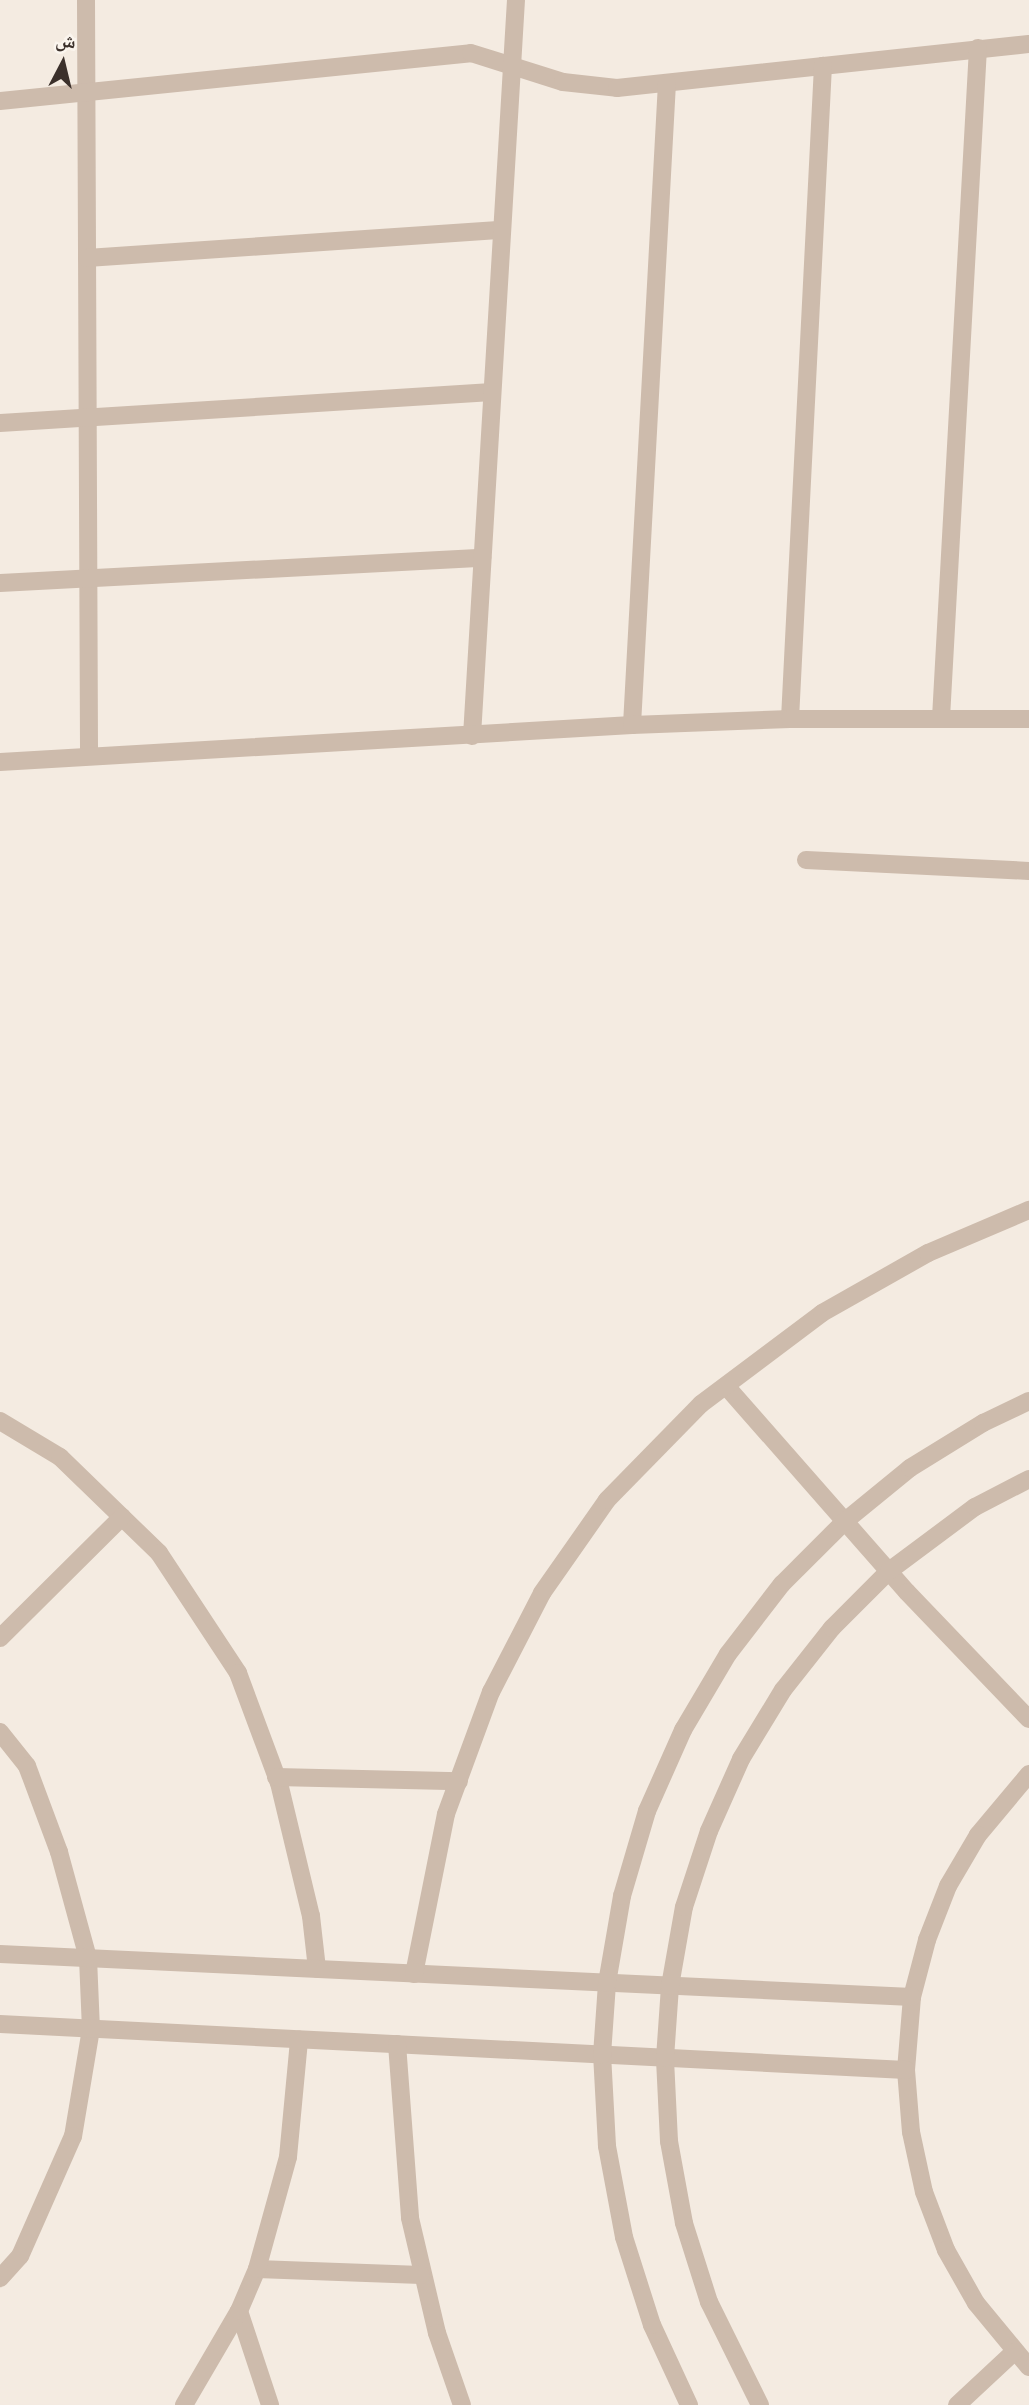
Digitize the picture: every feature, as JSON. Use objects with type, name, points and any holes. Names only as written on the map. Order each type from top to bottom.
[{"type":"street","points":[[86,0],[89,755]]},
{"type":"street","points":[[472,736],[515,1],[534,0]]},
{"type":"street","points":[[0,101],[471,53],[590,87],[667,83],[1029,44]]},
{"type":"street","points":[[941,718],[978,48]]},
{"type":"street","points":[[790,719],[822,66]]},
{"type":"street","points":[[632,725],[667,83]]},
{"type":"street","points":[[87,258],[502,230]]},
{"type":"street","points":[[0,423],[492,392]]},
{"type":"street","points":[[0,583],[482,558]]},
{"type":"street","points":[[0,762],[632,725],[790,719],[1029,719]]},
{"type":"street","points":[[806,860],[1029,871]]},
{"type":"street","points":[[414,1974],[446,1814],[491,1692],[542,1593],[607,1500],[701,1404],[822,1313],[928,1253],[1029,1210]]},
{"type":"street","points":[[726,1386],[889,1572],[1029,1719]]},
{"type":"street","points":[[689,2405],[652,2325],[624,2237],[607,2147],[603,2055],[607,1983],[622,1896],[647,1811],[682,1730],[728,1654],[782,1584],[844,1522],[910,1468],[1029,1401]]},
{"type":"street","points":[[0,1421],[60,1457],[159,1553],[238,1673],[276,1777],[311,1916],[317,1969]]},
{"type":"street","points":[[760,2405],[709,2302],[684,2223],[669,2141],[665,2058],[670,1986],[684,1907],[709,1831],[741,1759],[783,1690],[824,1638],[889,1572],[975,1507],[1029,1479]]},
{"type":"street","points":[[0,1638],[122,1517]]},
{"type":"street","points":[[0,1732],[31,1779],[59,1852],[88,1958],[91,2029],[73,2136],[19,2256],[0,2278]]},
{"type":"street","points":[[1029,1774],[978,1835],[948,1886],[927,1940],[912,1997],[906,2070],[911,2132],[924,2192],[946,2250],[976,2303],[1029,2367]]},
{"type":"street","points":[[276,1777],[458,1781]]},
{"type":"street","points":[[0,1954],[912,1997]]},
{"type":"street","points":[[0,2024],[906,2070]]},
{"type":"street","points":[[184,2405],[239,2311],[257,2269],[288,2157],[299,2040]]},
{"type":"street","points":[[397,2044],[402,2161],[421,2275],[462,2405]]},
{"type":"street","points":[[257,2269],[421,2275]]},
{"type":"street","points":[[239,2311],[270,2405]]},
{"type":"street","points":[[957,2405],[1014,2352]]}]
